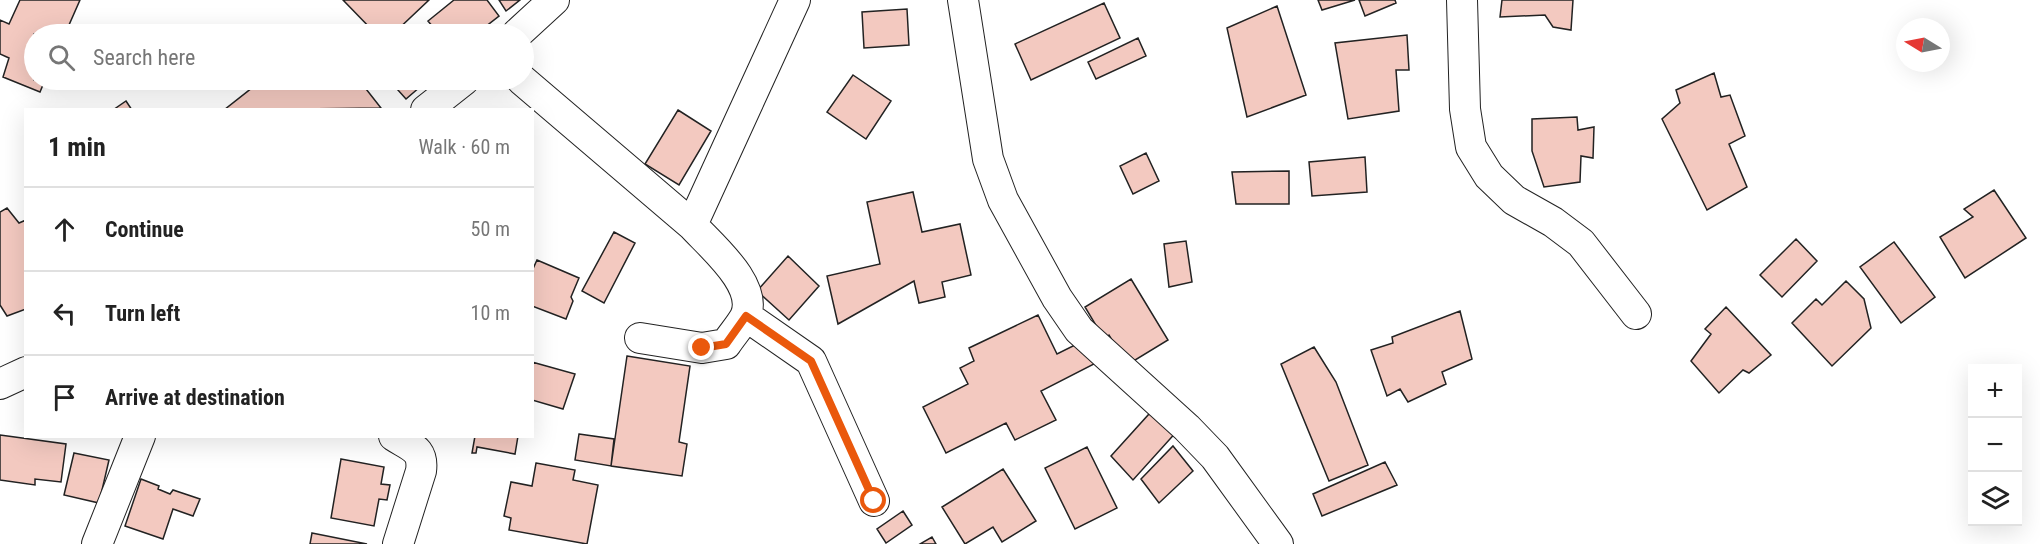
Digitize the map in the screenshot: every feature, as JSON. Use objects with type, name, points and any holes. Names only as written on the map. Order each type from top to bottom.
[{"type":"street","points":[[528,24],[554,0]]},
{"type":"street","points":[[692,225],[795,0]]},
{"type":"street","points":[[963,0],[988,159],[1003,200],[1057,298],[1079,330],[1215,457],[1278,544]]},
{"type":"street","points":[[1462,0],[1464,109],[1471,147],[1489,176],[1514,200],[1553,222],[1581,243],[1636,314]]},
{"type":"street","points":[[429,108],[451,90]]},
{"type":"street","points":[[534,90],[692,225],[736,274],[748,296],[746,316],[726,344],[702,348],[640,338]]},
{"type":"street","points":[[746,316],[811,361],[874,501]]},
{"type":"street","points":[[0,384],[24,373]]},
{"type":"street","points":[[97,544],[139,438]]},
{"type":"street","points":[[397,438],[419,452],[423,461],[398,544]]},
{"type":"building","points":[[20,0],[80,0],[69,24],[24,24],[24,86],[3,77],[9,58],[0,54],[0,20],[9,24]]},
{"type":"building","points":[[343,0],[429,0],[404,24],[366,24]]},
{"type":"building","points":[[454,0],[487,0],[499,16],[489,24],[431,24],[428,21]]},
{"type":"building","points":[[499,0],[520,0],[506,11]]},
{"type":"building","points":[[1318,0],[1355,0],[1322,10]]},
{"type":"building","points":[[1359,0],[1395,0],[1396,3],[1365,16]]},
{"type":"building","points":[[1502,0],[1573,0],[1571,30],[1553,27],[1545,15],[1500,17]]},
{"type":"building","points":[[1104,3],[1120,38],[1031,80],[1015,44]]},
{"type":"building","points":[[1277,6],[1306,95],[1247,117],[1227,28]]},
{"type":"building","points":[[907,9],[909,45],[864,48],[862,12]]},
{"type":"building","points":[[1407,35],[1409,70],[1396,70],[1399,111],[1348,119],[1335,43]]},
{"type":"building","points":[[1138,38],[1146,56],[1096,79],[1088,62]]},
{"type":"building","points":[[1714,73],[1721,97],[1730,95],[1745,136],[1729,144],[1747,187],[1707,210],[1662,119],[1680,103],[1676,90]]},
{"type":"building","points":[[853,75],[891,101],[866,139],[827,112]]},
{"type":"building","points":[[249,90],[367,90],[381,108],[227,108]]},
{"type":"building","points":[[398,90],[416,90],[406,99]]},
{"type":"building","points":[[126,101],[131,108],[116,108]]},
{"type":"building","points":[[678,110],[711,131],[679,185],[645,164]]},
{"type":"building","points":[[1577,117],[1578,130],[1594,127],[1593,158],[1581,156],[1580,182],[1544,187],[1532,151],[1532,119]]},
{"type":"building","points":[[1146,153],[1159,181],[1133,194],[1120,166]]},
{"type":"building","points":[[1365,157],[1367,192],[1312,196],[1309,162]]},
{"type":"building","points":[[1289,171],[1289,204],[1236,204],[1232,172]]},
{"type":"building","points":[[1994,190],[2026,238],[1965,278],[1940,237],[1973,217],[1964,209]]},
{"type":"building","points":[[913,192],[922,232],[960,224],[971,275],[942,282],[945,297],[919,303],[914,281],[838,324],[827,276],[880,264],[867,202]]},
{"type":"building","points":[[7,208],[19,223],[24,221],[24,310],[7,316],[0,305],[0,212]]},
{"type":"building","points":[[614,232],[635,243],[604,303],[582,291]]},
{"type":"building","points":[[1796,239],[1817,261],[1782,297],[1760,275]]},
{"type":"building","points":[[1186,241],[1192,282],[1169,287],[1164,244]]},
{"type":"building","points":[[1894,242],[1935,297],[1901,323],[1860,267]]},
{"type":"building","points":[[788,256],[819,286],[789,320],[757,291]]},
{"type":"building","points":[[537,260],[579,278],[571,297],[573,301],[566,319],[534,307],[534,267]]},
{"type":"building","points":[[1131,279],[1168,340],[1127,365],[1109,335],[1104,339],[1085,307]]},
{"type":"building","points":[[1846,281],[1864,299],[1871,328],[1832,366],[1792,323],[1816,299],[1822,305]]},
{"type":"building","points":[[1726,307],[1771,355],[1749,373],[1743,370],[1719,393],[1691,361],[1711,334],[1705,329]]},
{"type":"building","points":[[1460,311],[1472,359],[1442,372],[1446,384],[1408,402],[1400,389],[1387,396],[1371,350],[1393,343],[1392,337]]},
{"type":"building","points":[[1038,315],[1057,354],[1083,341],[1094,364],[1041,391],[1056,420],[1015,440],[1006,423],[946,453],[923,407],[968,384],[960,368],[974,361],[969,348]]},
{"type":"building","points":[[1314,347],[1336,382],[1368,465],[1329,481],[1281,364]]},
{"type":"building","points":[[627,356],[690,366],[679,442],[687,444],[682,476],[611,466]]},
{"type":"building","points":[[534,363],[575,374],[563,409],[534,401]]},
{"type":"building","points":[[1149,414],[1179,429],[1133,480],[1111,456]]},
{"type":"building","points":[[579,434],[614,439],[611,466],[575,460]]},
{"type":"building","points":[[0,435],[66,444],[61,482],[35,479],[35,485],[0,480]]},
{"type":"building","points":[[475,438],[518,438],[515,454],[477,447],[476,453],[472,453]]},
{"type":"building","points":[[1173,446],[1193,471],[1159,503],[1141,479]]},
{"type":"building","points":[[1087,447],[1117,508],[1075,529],[1045,468]]},
{"type":"building","points":[[74,453],[109,460],[99,503],[64,495]]},
{"type":"building","points":[[341,459],[384,467],[381,484],[390,485],[387,500],[379,499],[374,526],[331,518]]},
{"type":"building","points":[[1385,462],[1397,485],[1322,516],[1313,494]]},
{"type":"building","points":[[536,463],[575,470],[573,480],[598,485],[587,544],[509,530],[511,518],[504,516],[511,482],[532,486]]},
{"type":"building","points":[[1003,469],[1036,521],[1002,542],[993,527],[965,544],[942,507]]},
{"type":"building","points":[[141,479],[159,486],[158,489],[170,494],[173,490],[200,499],[193,516],[173,509],[163,539],[125,526]]},
{"type":"building","points":[[903,511],[912,525],[886,543],[877,529]]},
{"type":"building","points":[[312,533],[367,544],[310,544]]},
{"type":"building","points":[[932,537],[936,544],[920,544]]},
{"type":"route","points":[[702,348],[726,344],[746,316],[811,361],[874,501]]}]
